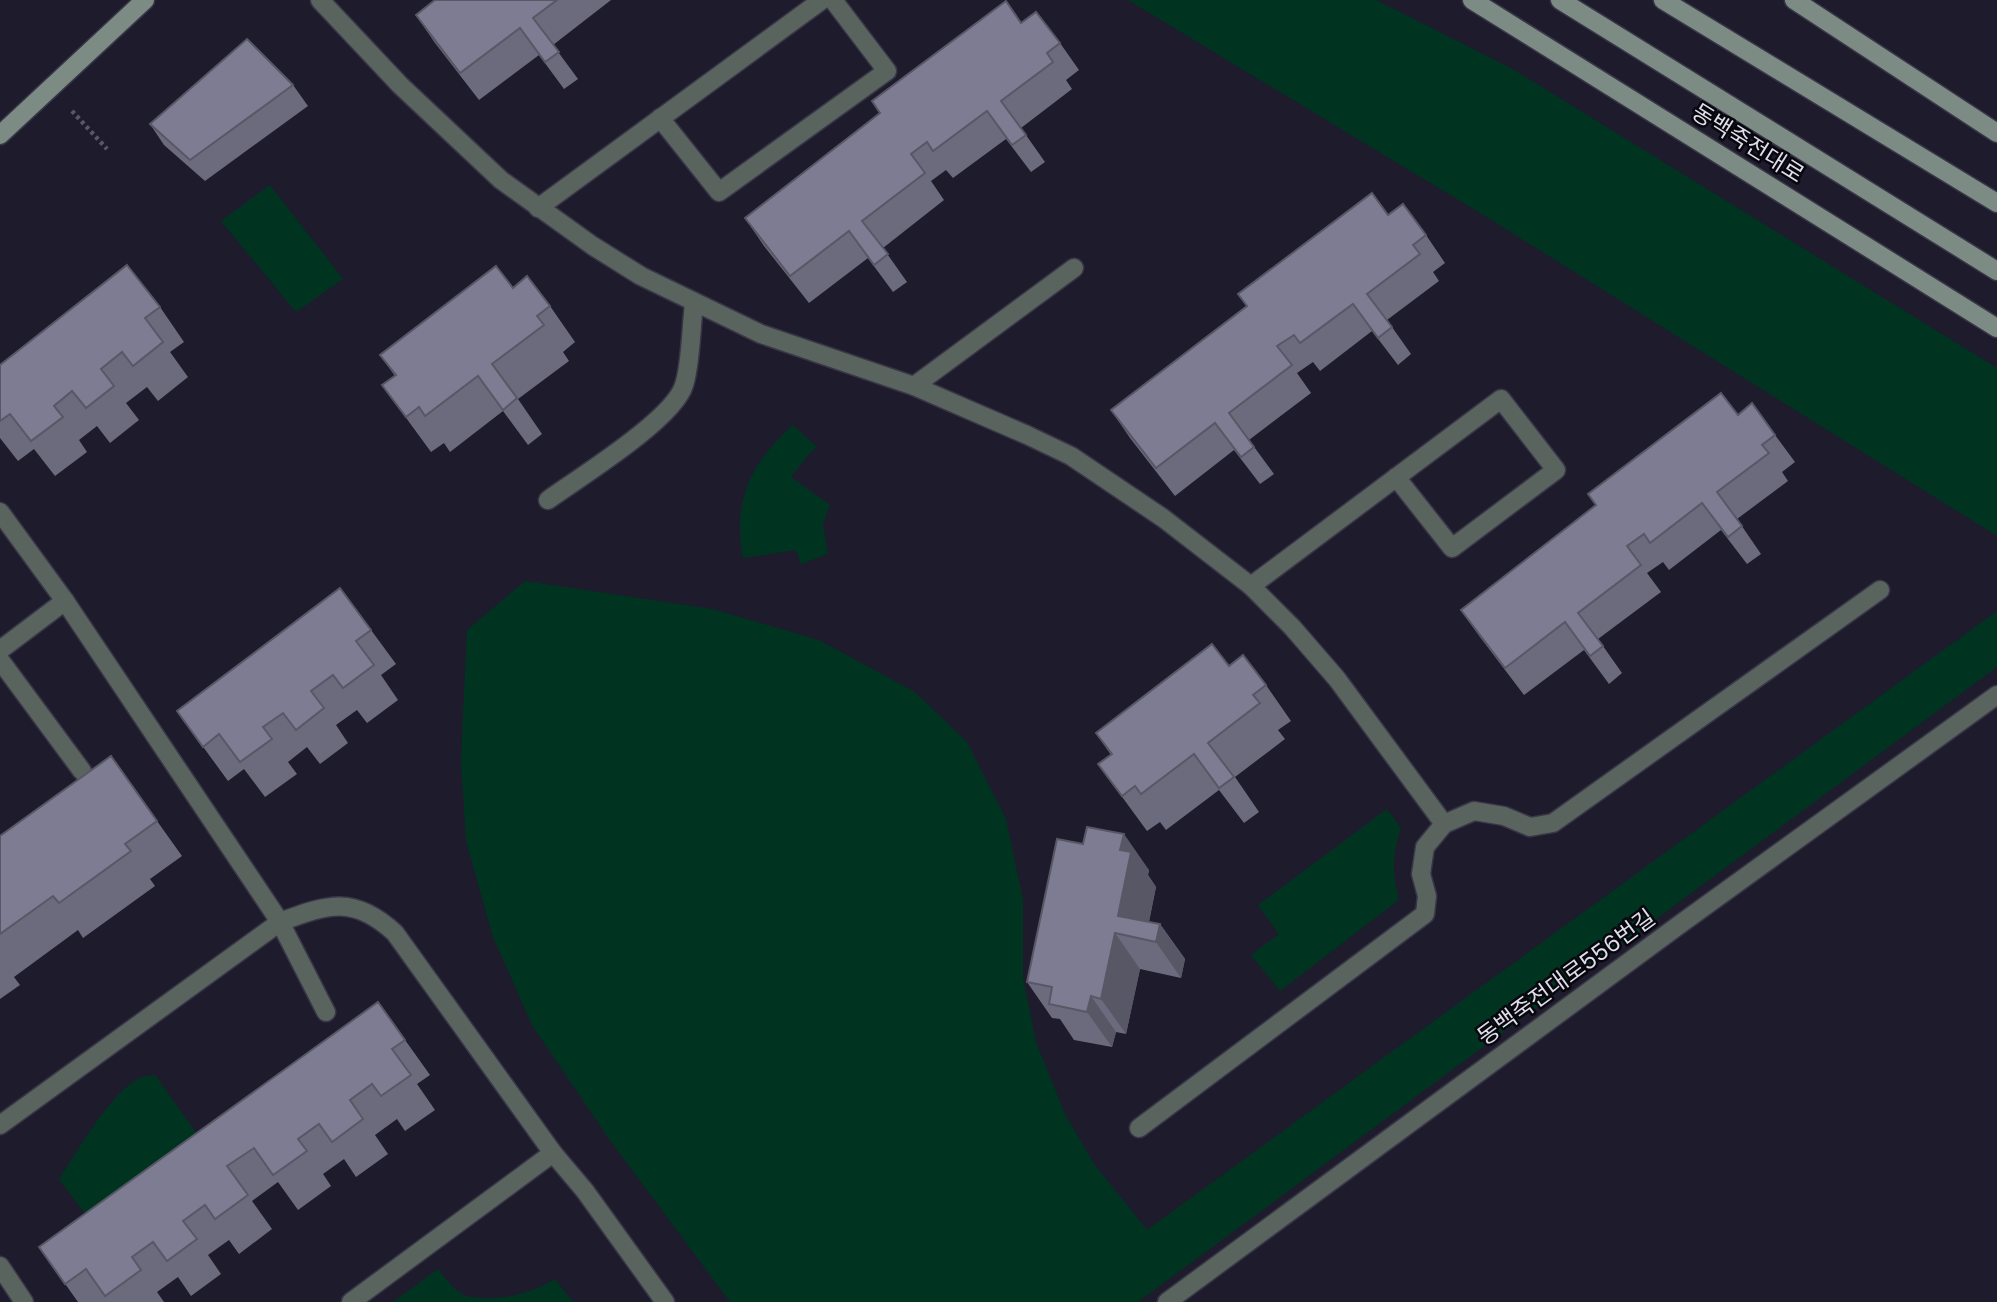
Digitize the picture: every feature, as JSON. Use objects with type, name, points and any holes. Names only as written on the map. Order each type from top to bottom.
[{"type":"main road","points":[[0,135],[145,0]]},
{"type":"main road","name":"동백죽전대로","points":[[1472,0],[1997,328]]},
{"type":"main road","name":"동백죽전대로","points":[[1560,0],[1997,271]]},
{"type":"main road","points":[[1663,0],[1997,203]]},
{"type":"main road","points":[[1794,0],[1997,133]]},
{"type":"street","points":[[320,0],[400,85],[501,180],[640,276],[761,334],[914,386],[982,414],[1071,456],[1163,518],[1251,586],[1292,626],[1338,679],[1444,824]]},
{"type":"street","points":[[538,208],[822,0]]},
{"type":"street","points":[[660,118],[719,192],[887,71],[833,0]]},
{"type":"street","points":[[914,386],[1074,268]]},
{"type":"street","points":[[548,500],[659,420],[675,403],[684,385],[694,304]]},
{"type":"street","points":[[1251,586],[1396,477],[1501,399],[1556,470],[1452,548],[1396,477]]},
{"type":"street","points":[[0,512],[65,601],[281,922],[326,1012]]},
{"type":"street","points":[[1139,1128],[1425,914],[1427,896],[1421,874],[1425,847],[1444,824],[1474,811],[1504,816],[1530,827],[1553,823],[1880,590]]},
{"type":"street","points":[[0,650],[65,601]]},
{"type":"street","points":[[0,660],[82,771]]},
{"type":"street","name":"동백죽전대로556번길","points":[[1167,1302],[1997,695]]},
{"type":"street","points":[[0,1125],[281,922],[316,909],[347,906],[377,916],[395,933],[665,1302]]},
{"type":"street","points":[[351,1302],[554,1153]]},
{"type":"street","points":[[0,1266],[24,1302]]},
{"type":"path","points":[[50,88],[107,149]]},
{"type":"green space","points":[[1128,0],[1376,0],[1511,68],[1997,368],[1997,536],[1485,216]]},
{"type":"green space","points":[[270,185],[343,279],[296,312],[221,221]]},
{"type":"green space","points":[[793,425],[817,447],[791,477],[830,505],[823,524],[828,554],[801,564],[796,550],[743,558],[740,518],[748,484],[766,453]]},
{"type":"green space","points":[[525,581],[712,609],[819,640],[915,692],[967,742],[1006,819],[1023,899],[1023,977],[1036,1042],[1065,1114],[1094,1164],[1147,1230],[1997,611],[1997,667],[1138,1302],[730,1302],[609,1139],[532,1025],[493,937],[466,841],[461,760],[467,630]]},
{"type":"green space","points":[[1387,809],[1401,828],[1394,864],[1399,900],[1280,991],[1251,955],[1279,934],[1258,905]]},
{"type":"green space","points":[[155,1075],[200,1138],[89,1219],[59,1179],[116,1097],[138,1079]]},
{"type":"green space","points":[[438,1269],[454,1288],[466,1296],[512,1296],[555,1279],[573,1302],[393,1302]]},
{"type":"building","points":[[435,0],[557,0],[533,18],[559,52],[545,62],[520,28],[460,73],[416,15]]},
{"type":"building","points":[[1006,1],[1021,23],[1036,12],[1060,43],[1047,53],[1053,62],[1001,101],[1026,135],[1012,145],[987,111],[933,151],[927,142],[911,154],[925,173],[862,221],[888,254],[874,265],[849,231],[790,276],[745,218],[880,113],[872,101]]},
{"type":"building","points":[[247,39],[293,85],[190,160],[150,124]]},
{"type":"building","points":[[1372,193],[1388,215],[1403,204],[1426,235],[1413,245],[1420,254],[1367,294],[1392,327],[1378,338],[1353,304],[1300,343],[1294,335],[1277,346],[1292,365],[1229,413],[1254,447],[1241,457],[1215,423],[1156,468],[1111,410],[1247,306],[1238,294]]},
{"type":"building","points":[[127,265],[160,307],[145,318],[163,342],[133,366],[122,352],[101,369],[114,386],[86,408],[72,391],[54,406],[63,417],[31,441],[10,414],[0,421],[0,365]]},
{"type":"building","points":[[496,266],[513,288],[527,276],[550,306],[537,316],[544,325],[492,364],[517,398],[503,410],[478,376],[425,416],[419,407],[406,417],[382,385],[396,375],[380,355]]},
{"type":"building","points":[[1721,393],[1738,415],[1752,403],[1775,435],[1762,445],[1769,453],[1717,492],[1742,526],[1728,537],[1702,503],[1650,543],[1644,534],[1627,546],[1641,565],[1578,613],[1603,646],[1590,656],[1565,622],[1505,668],[1461,610],[1596,505],[1588,494]]},
{"type":"building","points":[[340,588],[371,630],[356,641],[374,665],[343,688],[333,675],[311,691],[324,708],[296,730],[283,713],[263,727],[272,739],[240,762],[219,734],[203,747],[177,711]]},
{"type":"building","points":[[1212,644],[1229,666],[1243,655],[1266,685],[1253,695],[1260,703],[1208,743],[1234,777],[1219,788],[1194,754],[1141,794],[1135,786],[1122,796],[1098,764],[1112,754],[1096,733]]},
{"type":"building","points":[[111,756],[157,821],[125,844],[131,851],[59,903],[53,896],[0,934],[0,836]]},
{"type":"building","points":[[1087,827],[1124,834],[1120,850],[1131,852],[1118,916],[1160,924],[1156,942],[1115,933],[1101,999],[1091,996],[1087,1012],[1049,1004],[1052,987],[1027,982],[1057,839],[1083,844]]},
{"type":"building","points":[[378,1002],[405,1040],[392,1049],[411,1075],[381,1096],[372,1084],[350,1100],[363,1119],[332,1142],[319,1124],[298,1139],[307,1151],[273,1175],[254,1148],[227,1166],[248,1195],[215,1219],[205,1205],[183,1221],[197,1239],[167,1261],[153,1242],[132,1257],[141,1270],[105,1296],[86,1269],[65,1284],[39,1247]]}]
